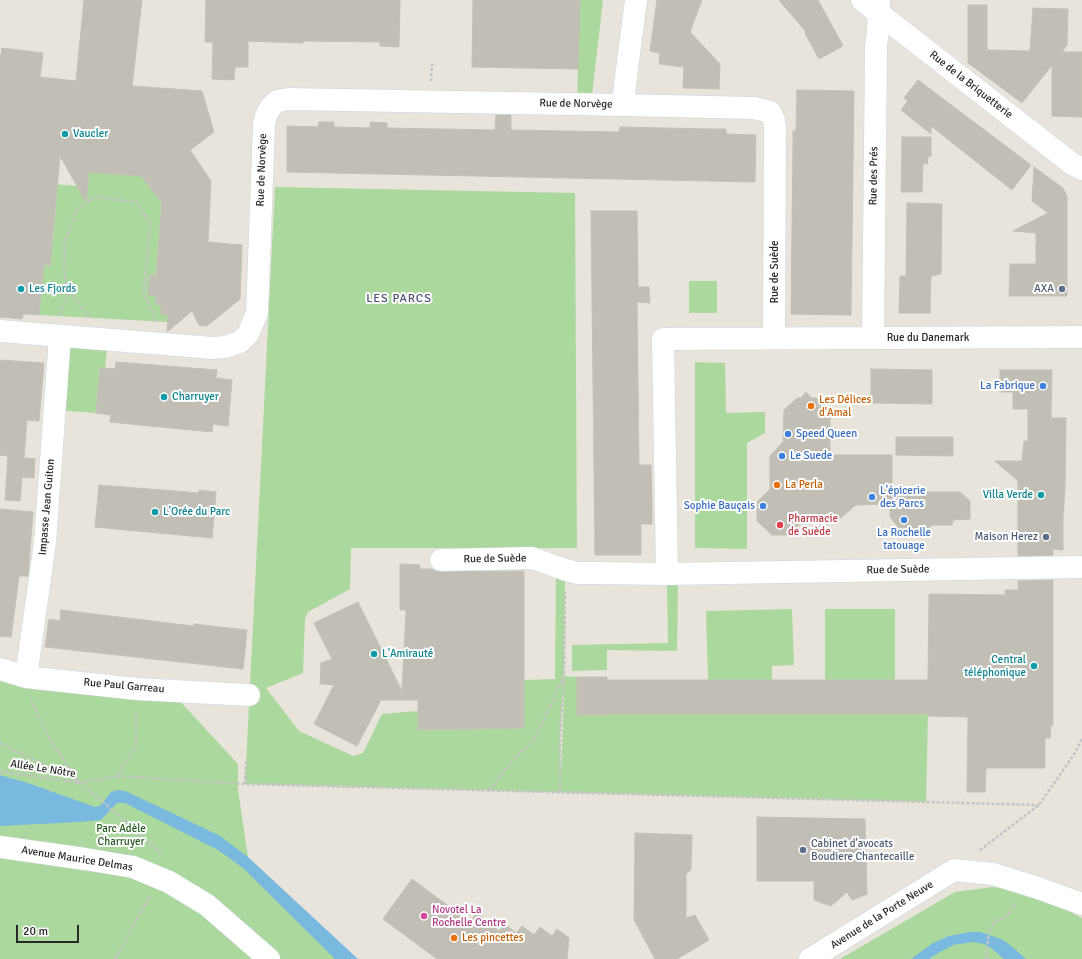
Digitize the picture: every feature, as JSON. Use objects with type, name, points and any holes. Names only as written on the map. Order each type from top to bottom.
[{"type":"street","points":[[623,105],[636,0]]},
{"type":"street","name":"Rue de la Briquetterie","points":[[862,0],[879,7],[1071,163],[1082,169]]},
{"type":"street","name":"Rue des Prés","points":[[873,338],[876,47],[879,7]]},
{"type":"street","name":"Rue de Norvège","points":[[0,331],[213,348],[225,347],[240,342],[248,334],[257,313],[264,124],[270,108],[277,101],[289,99],[623,105]]},
{"type":"street","name":"Rue de Suède","points":[[623,105],[754,108],[770,112],[774,120],[775,129],[774,338]]},
{"type":"street","name":"Impasse Jean Guiton","points":[[26,677],[45,543],[60,336]]},
{"type":"street","points":[[667,574],[663,339],[774,338]]},
{"type":"street","name":"Rue du Danemark","points":[[774,338],[1082,338]]},
{"type":"street","name":"Rue de Suède","points":[[441,560],[532,558],[577,573],[667,574],[1082,568]]},
{"type":"street","name":"Rue Paul Garreau","points":[[0,669],[26,677],[137,689],[248,695]]},
{"type":"street","name":"Avenue Maurice Delmas","points":[[0,847],[133,867],[169,882],[207,905],[269,959]]},
{"type":"street","points":[[954,870],[993,874],[1082,904]]},
{"type":"street","name":"Avenue de la Porte Neuve","points":[[810,959],[954,870]]},
{"type":"path","points":[[106,340],[67,288],[64,271],[65,241],[78,208],[96,197],[136,202],[150,223],[144,294],[170,345]]},
{"type":"path","points":[[560,792],[560,736],[564,676],[565,570]]},
{"type":"path","points":[[489,790],[513,760],[534,740],[564,676]]},
{"type":"path","points":[[26,677],[32,703],[53,745],[80,783]]},
{"type":"path","points":[[117,776],[136,747],[137,689]]},
{"type":"path","points":[[954,870],[1039,806],[1075,753],[1082,739]]},
{"type":"path","points":[[0,744],[80,783],[117,776],[245,784],[1039,806]]},
{"type":"path","points":[[245,784],[246,762]]},
{"type":"path","name":"Allée Le Nôtre","points":[[0,771],[80,783],[179,870],[169,882]]},
{"type":"path","points":[[986,959],[988,932],[994,922],[1008,916],[1018,899],[1011,893],[1014,880]]},
{"type":"path","points":[[114,959],[155,889],[169,882]]},
{"type":"green space","points":[[580,0],[603,0],[591,104],[577,104]]},
{"type":"green space","points":[[89,172],[141,176],[162,203],[156,271],[155,276],[150,275],[148,295],[156,296],[156,304],[161,305],[161,313],[168,315],[167,322],[39,315],[44,264],[50,266],[57,193],[52,184],[77,186],[79,190],[83,190],[88,187]]},
{"type":"green space","points":[[275,187],[575,193],[577,548],[351,548],[350,589],[308,612],[305,619],[303,673],[266,688],[299,731],[353,756],[363,753],[382,714],[418,711],[418,729],[420,730],[523,728],[524,680],[555,679],[556,567],[565,570],[564,676],[577,677],[577,715],[608,715],[609,709],[928,714],[926,802],[245,784]],"holes":[[[563,694],[561,776],[560,736]]]},
{"type":"green space","points":[[689,281],[717,281],[717,313],[689,313]]},
{"type":"green space","points":[[60,336],[108,340],[105,369],[100,369],[96,413],[55,410]]},
{"type":"green space","points":[[695,362],[725,363],[726,413],[765,412],[765,433],[747,443],[747,549],[695,548]]},
{"type":"green space","points":[[667,582],[678,582],[677,651],[607,650],[607,670],[572,671],[572,645],[668,643]]},
{"type":"green space","points":[[792,609],[794,665],[772,666],[772,681],[708,680],[706,611]]},
{"type":"green space","points":[[825,609],[895,609],[895,681],[825,681]]},
{"type":"green space","name":"Parc Adèle Charruyer","points":[[0,677],[176,697],[238,764],[238,790],[248,857],[342,959],[0,959]]},
{"type":"green space","points":[[993,887],[1035,893],[1082,918],[1082,959],[840,959],[955,892]]},
{"type":"water","points":[[0,775],[28,783],[95,807],[100,806],[111,792],[118,790],[125,791],[220,836],[248,857],[358,959],[335,959],[243,868],[218,850],[125,803],[117,803],[101,820],[0,826]]},
{"type":"water","points":[[970,932],[980,932],[1001,939],[1026,959],[1004,959],[984,944],[973,942],[953,945],[929,959],[911,959],[933,943],[949,936]]},
{"type":"building","points":[[84,0],[142,0],[132,86],[202,91],[214,132],[190,150],[211,181],[208,242],[242,245],[240,299],[207,326],[199,325],[192,311],[167,332],[168,315],[161,314],[161,305],[156,304],[156,296],[148,295],[150,275],[156,276],[162,203],[141,176],[89,172],[86,202],[60,156],[50,266],[44,264],[39,315],[23,314],[22,319],[0,317],[0,54],[1,55],[2,48],[43,53],[40,77],[76,81]]},
{"type":"building","points":[[206,0],[400,0],[399,47],[380,46],[380,42],[303,41],[303,43],[248,41],[248,67],[235,67],[234,80],[212,79],[213,42],[205,42]]},
{"type":"building","points":[[473,0],[580,0],[578,69],[472,67]]},
{"type":"building","points":[[657,0],[702,0],[690,32],[720,64],[719,89],[683,88],[684,67],[659,64],[660,53],[650,51]]},
{"type":"building","points":[[779,0],[818,0],[843,46],[819,59],[805,33],[806,32]]},
{"type":"building","points":[[968,5],[987,5],[987,50],[1030,51],[1033,8],[1068,9],[1067,45],[1062,52],[1082,52],[1082,117],[1052,116],[1052,65],[1022,103],[968,63]]},
{"type":"building","points":[[918,80],[1031,165],[1012,190],[931,126],[931,134],[901,110],[908,101],[904,98]]},
{"type":"building","points":[[797,90],[854,91],[851,315],[791,314],[793,131],[796,131]]},
{"type":"building","points":[[496,115],[511,115],[511,130],[619,132],[620,127],[726,129],[726,134],[756,135],[755,182],[287,172],[287,126],[318,127],[319,122],[334,122],[334,127],[370,128],[370,122],[387,123],[387,128],[495,130]]},
{"type":"building","points":[[902,137],[931,137],[931,156],[927,157],[928,164],[923,163],[922,192],[901,192]]},
{"type":"building","points":[[1034,167],[1063,188],[1067,196],[1067,296],[1009,296],[1010,264],[1036,264],[1036,241],[1038,240],[1036,240],[1036,233],[1013,231],[1048,213],[1032,201]]},
{"type":"building","points":[[907,203],[942,204],[941,274],[931,276],[930,313],[899,313],[900,276],[906,276]]},
{"type":"building","points":[[591,211],[637,211],[638,287],[649,287],[650,303],[637,302],[639,465],[651,465],[652,499],[652,524],[641,524],[641,555],[595,555]]},
{"type":"building","points":[[0,360],[44,363],[39,421],[27,420],[24,458],[35,459],[34,478],[22,477],[20,501],[5,500],[8,456],[0,455]]},
{"type":"building","name":"Charruyer","points":[[116,362],[217,370],[216,378],[232,380],[228,426],[213,424],[212,432],[110,422],[111,415],[96,413],[100,368],[115,369]]},
{"type":"building","points":[[871,369],[932,370],[932,404],[871,403]]},
{"type":"building","points":[[1000,370],[1052,370],[1051,418],[1066,418],[1063,550],[1053,549],[1053,555],[1018,556],[1018,481],[995,461],[1022,461],[1024,441],[1028,441],[1028,409],[1013,409],[1013,392],[1000,392]]},
{"type":"building","points":[[806,392],[811,398],[816,398],[830,411],[830,455],[892,455],[892,492],[960,492],[970,501],[970,519],[953,520],[952,525],[932,525],[923,533],[903,533],[890,517],[890,504],[856,505],[837,521],[803,522],[788,535],[772,535],[757,521],[757,502],[770,489],[770,456],[783,442],[784,410],[797,398],[801,398]]},
{"type":"building","points":[[896,437],[953,437],[953,456],[896,455]]},
{"type":"building","name":"L'Orée du Parc","points":[[99,485],[199,493],[199,490],[216,492],[212,538],[95,527]]},
{"type":"building","points":[[0,509],[33,512],[28,576],[19,576],[11,637],[0,636]]},
{"type":"building","points":[[400,564],[420,565],[420,569],[432,569],[441,572],[524,571],[524,728],[418,730],[418,700],[381,700],[357,746],[314,724],[334,685],[320,684],[321,663],[332,659],[314,623],[358,602],[402,691],[406,610],[400,610]]},
{"type":"building","points":[[1053,580],[1053,725],[1051,725],[1050,738],[1045,738],[1045,768],[986,768],[985,792],[967,792],[968,717],[928,716],[928,714],[577,715],[577,677],[607,677],[607,680],[928,680],[929,594],[1005,595],[1005,590],[1018,590],[1018,581]]},
{"type":"building","points":[[61,610],[193,626],[194,624],[247,630],[243,669],[45,647],[49,619],[60,621]]},
{"type":"building","points":[[757,817],[865,819],[867,894],[852,900],[847,892],[831,906],[814,900],[814,881],[757,881]]},
{"type":"building","points":[[635,833],[692,835],[691,870],[686,874],[686,918],[695,915],[709,940],[677,959],[655,959],[634,920]]},
{"type":"building","name":"Novotel La Rochelle Centre","points":[[412,879],[470,922],[477,913],[499,931],[505,924],[516,933],[522,926],[534,935],[540,927],[552,936],[557,929],[569,938],[567,959],[437,959],[383,919]]},
{"type":"place","name":"Vaucler","points":[[65,134]]},
{"type":"place","name":"Les Fjords","points":[[21,289]]},
{"type":"place","name":"AXA","points":[[1062,289]]},
{"type":"place","name":"La Fabrique","points":[[1043,386]]},
{"type":"place","name":"Charruyer","points":[[164,397]]},
{"type":"place","name":"Les Délices d'Amal","points":[[811,406]]},
{"type":"place","name":"Speed Queen","points":[[788,434]]},
{"type":"place","name":"Le Suede","points":[[782,456]]},
{"type":"place","name":"La Perla","points":[[777,485]]},
{"type":"place","name":"Villa Verde","points":[[1041,495]]},
{"type":"place","name":"L'épicerie des Parcs","points":[[872,497]]},
{"type":"place","name":"Sophie Bauçais","points":[[763,506]]},
{"type":"place","name":"L'Orée du Parc","points":[[155,512]]},
{"type":"place","name":"La Rochelle tatouage","points":[[904,520]]},
{"type":"place","name":"Pharmacie de Suède","points":[[780,525]]},
{"type":"place","name":"Maison Herez","points":[[1046,537]]},
{"type":"place","name":"L'Amirauté","points":[[374,654]]},
{"type":"place","name":"Central téléphonique","points":[[1034,666]]},
{"type":"place","name":"Cabinet d'avocats Boudiere Chantecaille","points":[[803,850]]},
{"type":"place","name":"Novotel La Rochelle Centre","points":[[424,916]]},
{"type":"place","name":"Les pincettes","points":[[454,938]]},
{"type":"district","name":"LES PARCS","points":[[399,299]]}]
